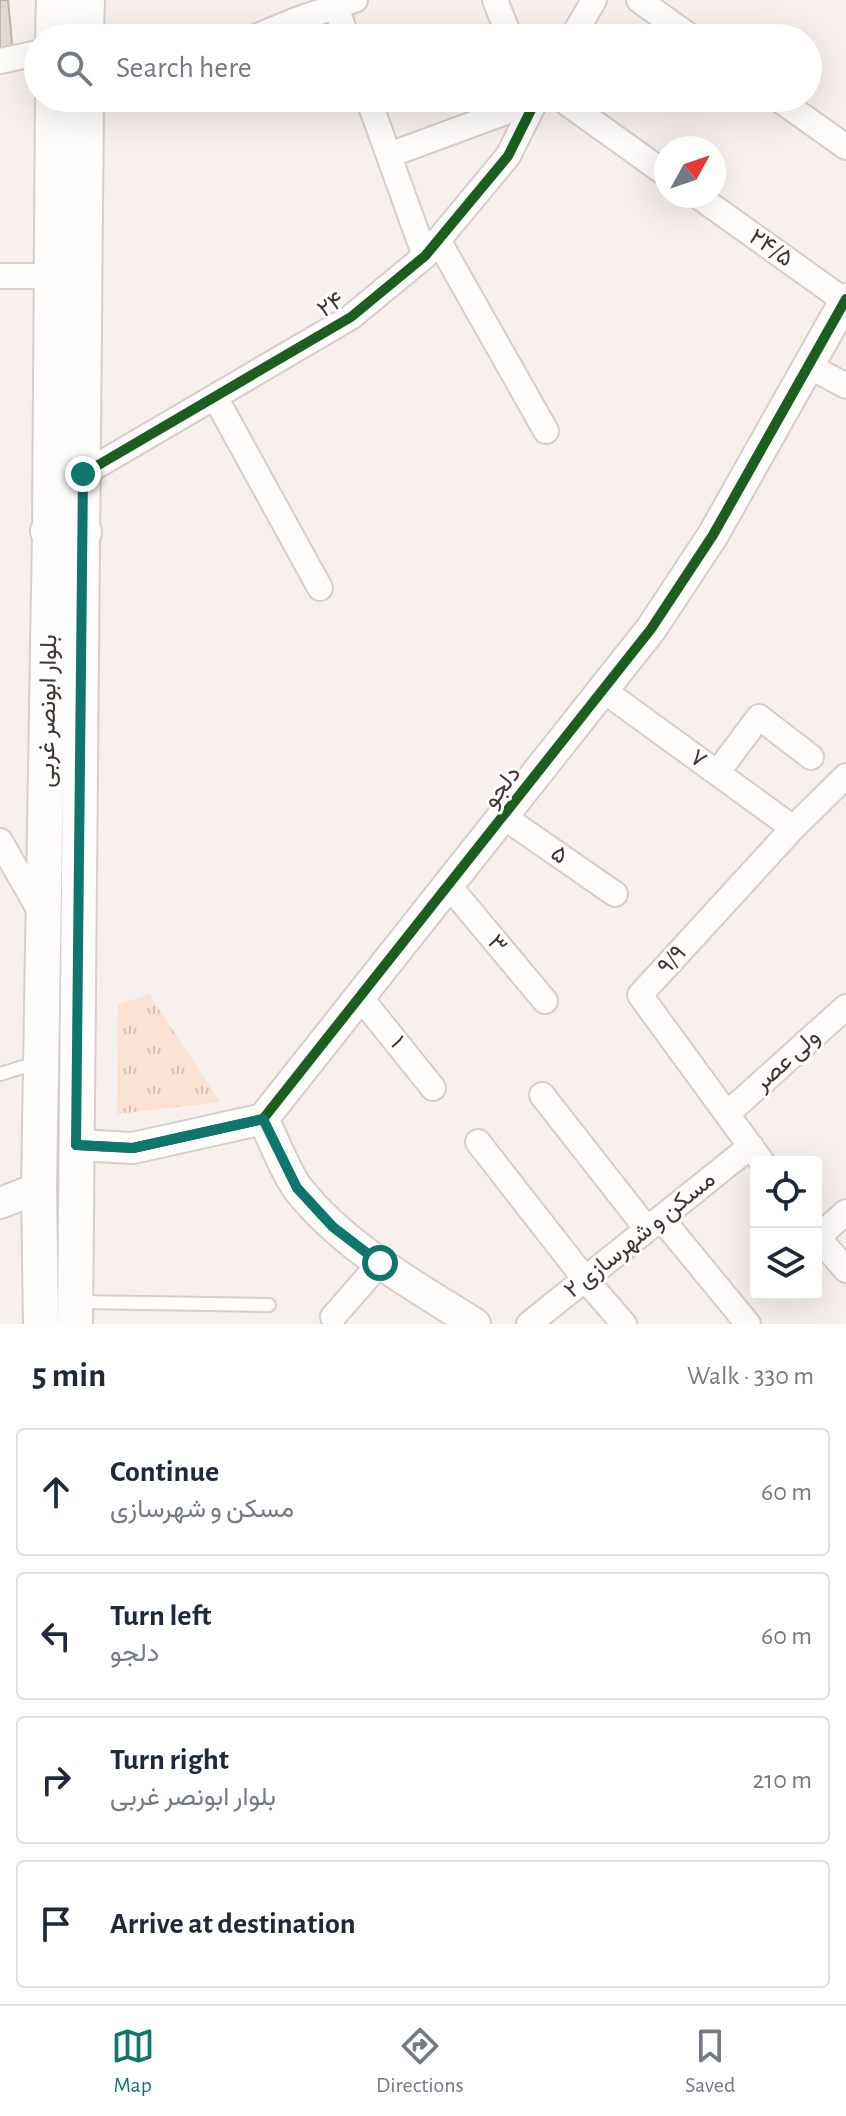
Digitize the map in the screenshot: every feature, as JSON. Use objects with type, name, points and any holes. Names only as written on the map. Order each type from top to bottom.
[{"type":"main road","points":[[53,24],[54,0]]},
{"type":"main road","points":[[86,24],[87,0]]},
{"type":"main road","name":"بلوار ابونصر غربی","points":[[53,112],[52,276],[66,531],[76,1145],[75,1313]]},
{"type":"main road","name":"بلوار ابونصر غربی","points":[[41,1324],[39,1188],[44,918],[66,531],[83,474],[94,112]]},
{"type":"street","points":[[495,0],[504,24]]},
{"type":"street","points":[[580,24],[594,0]]},
{"type":"street","points":[[639,0],[672,24]]},
{"type":"street","points":[[273,24],[293,10],[345,3],[346,24]]},
{"type":"street","points":[[0,61],[24,56]]},
{"type":"street","points":[[373,112],[389,155],[432,248],[546,431]]},
{"type":"street","points":[[389,155],[506,112]]},
{"type":"street","name":"۲۴","points":[[83,474],[351,317],[432,248],[508,156],[534,112]]},
{"type":"street","points":[[563,112],[654,167]]},
{"type":"street","points":[[797,112],[846,147]]},
{"type":"street","name":"۲۴/۵","points":[[715,208],[845,300]]},
{"type":"street","points":[[0,276],[52,276]]},
{"type":"street","name":"دلجو","points":[[263,1119],[651,629],[713,535],[845,300]]},
{"type":"street","points":[[809,366],[846,386]]},
{"type":"street","points":[[215,397],[320,588]]},
{"type":"street","name":"۷","points":[[603,690],[793,828]]},
{"type":"street","points":[[717,773],[759,717],[811,757]]},
{"type":"street","name":"۹/۹","points":[[756,1154],[640,995],[793,828],[846,776]]},
{"type":"street","name":"۵","points":[[504,817],[615,894]]},
{"type":"street","points":[[0,841],[44,918]]},
{"type":"street","name":"۳","points":[[449,886],[545,1001]]},
{"type":"street","name":"۱","points":[[360,997],[433,1088]]},
{"type":"street","name":"ولی عصر","points":[[727,1114],[846,1007]]},
{"type":"street","points":[[542,1095],[748,1324]]},
{"type":"street","points":[[76,1145],[133,1148],[263,1119],[297,1188],[333,1227],[380,1263],[475,1324]]},
{"type":"street","points":[[478,1142],[624,1324]]},
{"type":"street","name":"مسکن و شهرسازی ۲","points":[[529,1324],[654,1223],[756,1154]]},
{"type":"street","points":[[0,1203],[39,1188]]},
{"type":"street","points":[[822,1232],[846,1212]]},
{"type":"street","points":[[822,1242],[846,1270]]},
{"type":"street","points":[[333,1317],[380,1263]]},
{"type":"lane","points":[[0,1074],[42,1061]]},
{"type":"lane","points":[[75,1313],[269,1305]]},
{"type":"green space","points":[[149,994],[220,1102],[117,1114],[118,1005]]},
{"type":"building","points":[[0,0],[8,0],[12,43],[0,56]]},
{"type":"cycle path","points":[[83,474],[351,317],[425,256],[508,156],[530,112]]},
{"type":"cycle path","points":[[76,1145],[133,1148],[263,1119],[651,629],[713,535],[846,299]]},
{"type":"route","points":[[83,474],[76,1145],[133,1148],[263,1119],[297,1188],[333,1227],[380,1263]]}]
